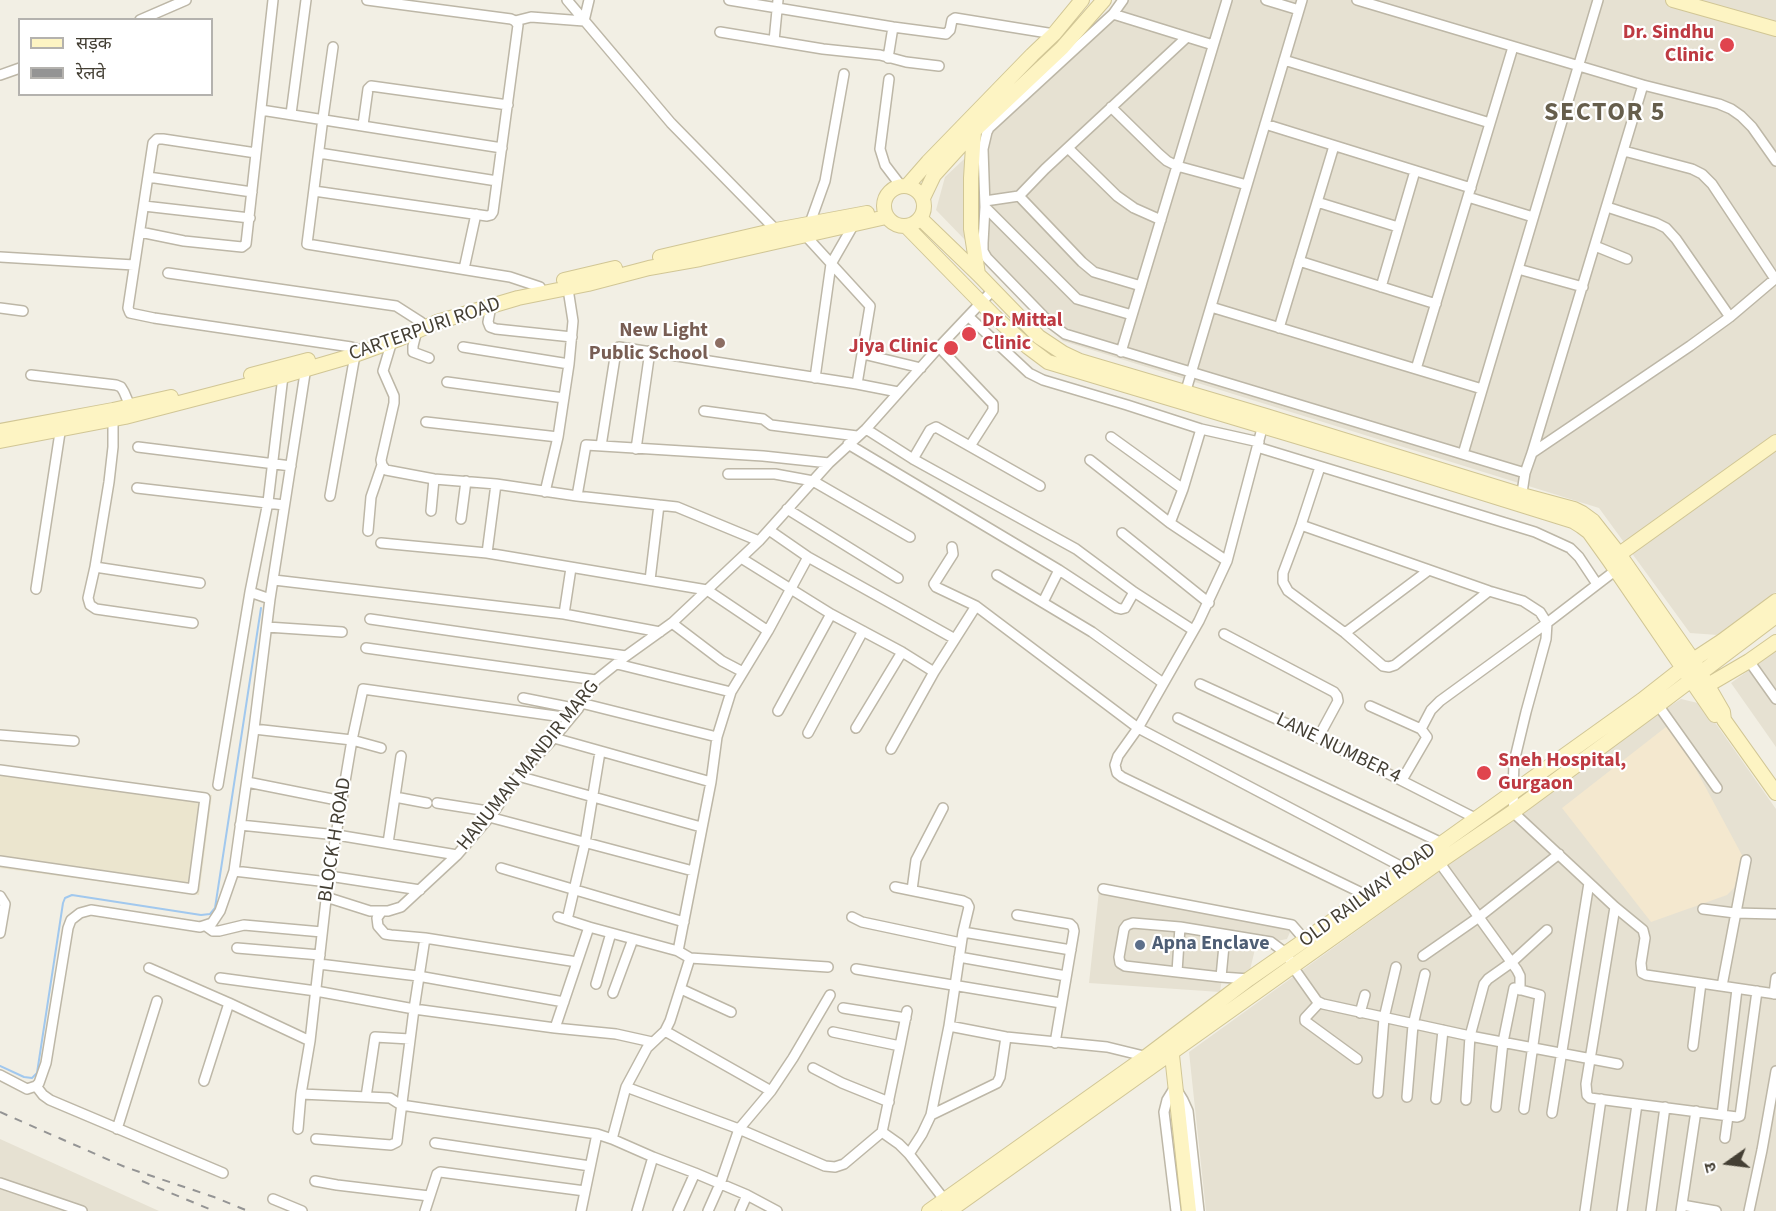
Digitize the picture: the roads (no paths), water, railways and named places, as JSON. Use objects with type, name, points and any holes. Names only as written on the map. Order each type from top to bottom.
[{"type":"main road","points":[[1082,0],[1054,34],[904,186],[893,189],[887,194],[884,201],[885,213],[892,223],[907,227],[920,219],[924,210],[923,198],[934,175],[974,131],[1062,48],[1104,0]]},
{"type":"main road","points":[[1673,0],[1776,29]]},
{"type":"main road","points":[[974,131],[971,220],[978,274]]},
{"type":"main road","points":[[904,186],[918,192],[923,198]]},
{"type":"main road","name":"CARTERPURI ROAD","points":[[113,414],[130,406],[306,365],[392,341],[419,326],[518,298],[568,289],[649,268],[700,259],[808,229],[885,213]]},
{"type":"main road","name":"CARTERPURI ROAD","points":[[357,351],[466,307],[540,286],[776,230],[854,224],[885,213]]},
{"type":"main road","points":[[920,219],[1039,337],[1058,350],[1080,361],[1184,397]]},
{"type":"main road","points":[[907,227],[981,302],[1028,347],[1048,362],[1184,397],[1521,500],[1574,509],[1582,513],[1593,521],[1615,561],[1688,663],[1718,718],[1724,720]]},
{"type":"main road","name":"CARTERPURI ROAD","points":[[0,431],[154,410],[283,376],[306,365]]},
{"type":"main road","name":"CARTERPURI ROAD","points":[[0,441],[60,424]]},
{"type":"main road","points":[[1615,561],[1776,442]]},
{"type":"main road","name":"OLD RAILWAY ROAD","points":[[1152,1060],[1169,1038],[1249,979],[1513,793],[1642,700],[1688,663],[1776,601]]},
{"type":"main road","name":"OLD RAILWAY ROAD","points":[[930,1211],[949,1207],[1152,1060],[1172,1052],[1293,967],[1514,811],[1776,616]]},
{"type":"main road","points":[[1708,685],[1745,664],[1776,642]]},
{"type":"main road","points":[[1729,650],[1745,664]]},
{"type":"main road","points":[[1696,676],[1708,685],[1723,712],[1724,720],[1776,793]]},
{"type":"main road","points":[[1169,1038],[1189,1211]]},
{"type":"street","points":[[145,18],[186,0]]},
{"type":"street","points":[[140,232],[184,241],[242,248],[246,244],[273,0]]},
{"type":"street","points":[[291,114],[306,0]]},
{"type":"street","points":[[367,0],[515,21],[531,17],[584,21]]},
{"type":"street","points":[[567,0],[671,123],[776,230]]},
{"type":"street","points":[[584,21],[589,0]]},
{"type":"street","points":[[729,0],[778,5],[893,27],[946,34],[955,18],[1054,34]]},
{"type":"street","points":[[1123,0],[1113,14],[989,128],[983,149],[985,204],[983,251],[992,264],[1065,334],[1525,473]]},
{"type":"street","points":[[1121,352],[1227,0]]},
{"type":"street","points":[[1184,397],[1300,5],[1266,0]]},
{"type":"street","points":[[1357,0],[1643,85],[1719,104],[1741,116],[1776,160]]},
{"type":"street","points":[[1463,454],[1598,0]]},
{"type":"street","points":[[774,41],[778,5]]},
{"type":"street","points":[[1113,14],[1213,45]]},
{"type":"street","points":[[314,191],[491,215],[518,31],[515,21]]},
{"type":"street","points":[[888,58],[893,27]]},
{"type":"street","points":[[720,32],[823,49],[880,55],[939,66]]},
{"type":"street","points":[[985,204],[1018,196],[1187,37]]},
{"type":"street","points":[[1416,369],[1513,46]]},
{"type":"street","points":[[333,47],[306,242],[309,245],[510,277],[540,286]]},
{"type":"street","points":[[1284,60],[1490,123]]},
{"type":"street","points":[[0,75],[18,69]]},
{"type":"street","points":[[844,74],[825,181],[808,229],[831,264],[870,306],[857,384]]},
{"type":"street","points":[[889,79],[880,149],[885,165],[904,186]]},
{"type":"street","points":[[1521,500],[1525,473],[1533,453],[1643,85]]},
{"type":"street","points":[[363,125],[368,89],[371,86],[508,105]]},
{"type":"street","points":[[1112,107],[1159,154],[1177,166],[1247,185]]},
{"type":"street","points":[[261,110],[502,148]]},
{"type":"street","points":[[1265,124],[1415,171],[1533,217]]},
{"type":"street","points":[[256,153],[157,139],[151,147],[128,308],[133,314],[357,351],[330,496]]},
{"type":"street","points":[[1279,328],[1334,146]]},
{"type":"street","points":[[1068,148],[1117,196],[1134,208],[1161,220]]},
{"type":"street","points":[[1533,453],[1690,346],[1730,317],[1775,278],[1712,184],[1702,174],[1692,169],[1624,151]]},
{"type":"street","points":[[319,153],[497,181]]},
{"type":"street","points":[[1381,287],[1415,171]]},
{"type":"street","points":[[148,177],[252,192]]},
{"type":"street","points":[[1018,196],[1094,272],[1141,286]]},
{"type":"street","points":[[1317,202],[1398,227]]},
{"type":"street","points":[[985,204],[1077,299],[1132,315]]},
{"type":"street","points":[[144,206],[250,218]]},
{"type":"street","points":[[1607,207],[1666,228],[1730,317]]},
{"type":"street","points":[[464,269],[476,214]]},
{"type":"street","points":[[814,378],[831,264],[854,224]]},
{"type":"street","points":[[1595,246],[1627,259]]},
{"type":"street","points":[[0,257],[134,265]]},
{"type":"street","points":[[1299,261],[1436,304]]},
{"type":"street","points":[[1518,269],[1583,288]]},
{"type":"street","points":[[168,273],[389,305],[401,309],[419,326],[412,346],[413,352],[429,358]]},
{"type":"street","points":[[545,492],[558,437],[569,364],[573,321],[568,289]]},
{"type":"street","name":"HANUMAN MANDIR MARG","points":[[381,911],[401,907],[457,855],[492,815],[518,776],[570,718],[596,680],[672,623],[759,541],[848,444],[866,429],[993,290]]},
{"type":"street","points":[[491,306],[488,322],[490,327],[572,337]]},
{"type":"street","points":[[1211,307],[1482,389]]},
{"type":"street","points":[[0,308],[23,311]]},
{"type":"street","points":[[969,316],[1029,373],[1036,376],[1258,445],[1320,467],[1535,532],[1570,548],[1579,557],[1597,584]]},
{"type":"street","points":[[368,531],[371,497],[382,465],[382,454],[394,403],[392,390],[383,371],[392,341]]},
{"type":"street","points":[[601,446],[616,351],[619,347],[625,346],[898,392]]},
{"type":"street","points":[[463,347],[569,364]]},
{"type":"street","points":[[939,347],[993,404],[993,410],[970,446]]},
{"type":"street","points":[[636,449],[650,351]]},
{"type":"street","points":[[863,354],[921,368]]},
{"type":"street","points":[[0,1075],[23,1088],[30,1089],[36,1086],[41,1078],[46,1063],[68,928],[71,920],[80,913],[91,910],[200,927],[216,919],[234,871],[270,599],[306,365]]},
{"type":"street","points":[[30,375],[121,387],[130,406]]},
{"type":"street","points":[[218,786],[250,592],[268,502],[283,376]]},
{"type":"street","points":[[447,382],[564,398]]},
{"type":"street","points":[[704,411],[763,419],[771,426],[857,436]]},
{"type":"street","points":[[113,414],[110,474],[88,598],[90,605],[96,609],[193,623]]},
{"type":"street","points":[[1264,421],[1227,561],[1209,603],[1138,728],[1118,756],[1115,765],[1117,773],[1122,777],[1368,897]]},
{"type":"street","points":[[426,422],[558,437]]},
{"type":"street","points":[[36,589],[60,424]]},
{"type":"street","points":[[913,459],[930,429],[934,428],[1040,486]]},
{"type":"street","points":[[866,429],[913,459],[1076,549],[1134,592],[1193,630]]},
{"type":"street","points":[[1170,523],[1201,429]]},
{"type":"street","points":[[1111,437],[1183,489]]},
{"type":"street","points":[[848,444],[1059,570],[1119,609],[1125,608],[1134,592]]},
{"type":"street","points":[[577,496],[586,445],[763,456],[829,464]]},
{"type":"street","points":[[138,447],[291,466]]},
{"type":"street","points":[[1090,460],[1170,523],[1227,561]]},
{"type":"street","points":[[382,465],[386,470],[393,472],[434,479],[496,484],[677,507],[759,541]]},
{"type":"street","points":[[1320,467],[1283,573],[1283,582],[1288,591],[1345,633],[1383,666],[1395,665],[1489,591]]},
{"type":"street","points":[[728,474],[776,474],[813,481],[910,537]]},
{"type":"street","points":[[431,511],[434,479]]},
{"type":"street","points":[[461,519],[466,481]]},
{"type":"street","points":[[487,553],[496,484]]},
{"type":"street","points":[[137,488],[284,505]]},
{"type":"street","points":[[650,580],[659,505]]},
{"type":"street","points":[[787,509],[898,578]]},
{"type":"street","points":[[1301,525],[1514,598],[1531,605],[1540,612],[1547,623],[1546,639],[1516,755],[1514,811],[1589,883],[1643,930],[1645,938],[1641,963],[1642,973],[1775,994],[1776,978]]},
{"type":"street","points":[[769,530],[808,557],[955,639]]},
{"type":"street","points":[[1122,533],[1209,603]]},
{"type":"street","points":[[381,543],[487,553],[707,590],[768,631]]},
{"type":"street","points":[[952,547],[953,554],[934,585],[976,606],[1138,728],[1406,868]]},
{"type":"street","points":[[678,951],[711,782],[717,737],[731,692],[768,631],[808,557]]},
{"type":"street","points":[[741,558],[831,614],[934,672]]},
{"type":"street","points":[[1421,729],[1431,710],[1440,702],[1597,584],[1615,561]]},
{"type":"street","points":[[95,567],[200,583]]},
{"type":"street","points":[[564,614],[571,568]]},
{"type":"street","points":[[1043,602],[1059,570]]},
{"type":"street","points":[[1345,633],[1429,570]]},
{"type":"street","points":[[997,575],[1092,632],[1163,683]]},
{"type":"street","points":[[274,580],[564,614],[660,632]]},
{"type":"street","points":[[250,592],[270,599]]},
{"type":"street","points":[[891,749],[934,672],[976,606]]},
{"type":"street","points":[[778,711],[831,614]]},
{"type":"street","points":[[370,619],[626,656]]},
{"type":"street","points":[[672,623],[722,661],[743,672]]},
{"type":"street","points":[[267,627],[342,632]]},
{"type":"street","points":[[808,733],[863,631]]},
{"type":"street","points":[[1224,634],[1334,692],[1338,701],[1318,738]]},
{"type":"street","points":[[366,648],[596,680]]},
{"type":"street","points":[[856,728],[902,652]]},
{"type":"street","points":[[617,664],[731,692]]},
{"type":"street","points":[[1745,664],[1776,699]]},
{"type":"street","name":"LANE NUMBER 4","points":[[1200,684],[1318,738],[1475,818]]},
{"type":"street","name":"BLOCK H ROAD","points":[[298,1129],[326,897],[352,740],[363,689],[570,718]]},
{"type":"street","points":[[523,698],[579,706],[717,737]]},
{"type":"street","points":[[1658,705],[1717,788]]},
{"type":"street","points":[[1370,706],[1421,729],[1427,737],[1402,780]]},
{"type":"street","points":[[1178,718],[1442,843]]},
{"type":"street","points":[[254,729],[352,740],[381,748]]},
{"type":"street","points":[[0,735],[74,741]]},
{"type":"street","points":[[554,738],[711,782]]},
{"type":"street","points":[[567,920],[585,843],[600,752]]},
{"type":"street","points":[[388,843],[401,756]]},
{"type":"street","points":[[0,770],[205,798],[193,889],[0,861]]},
{"type":"street","points":[[518,776],[701,827]]},
{"type":"street","points":[[247,782],[342,801]]},
{"type":"street","points":[[394,797],[427,803]]},
{"type":"street","points":[[437,803],[492,815],[585,843],[693,871]]},
{"type":"street","points":[[912,890],[916,860],[943,808]]},
{"type":"street","points":[[240,825],[337,835],[457,855]]},
{"type":"street","points":[[1423,956],[1479,917],[1559,854]]},
{"type":"street","points":[[1722,986],[1746,860]]},
{"type":"street","points":[[1439,862],[1512,962],[1520,976],[1520,990]]},
{"type":"street","points":[[501,868],[684,922]]},
{"type":"street","points":[[234,871],[420,890]]},
{"type":"street","points":[[1552,1113],[1589,883]]},
{"type":"street","points":[[895,887],[963,901],[969,907],[961,943],[950,1026],[931,1115],[909,1154]]},
{"type":"street","points":[[1103,889],[1292,925],[1305,940]]},
{"type":"street","points":[[0,897],[5,904],[0,933]]},
{"type":"street","points":[[326,897],[350,906],[381,911],[376,922],[385,934],[425,938],[577,962]]},
{"type":"street","points":[[1616,907],[1586,1084],[1587,1095],[1590,1098],[1737,1117],[1741,1113],[1757,991]]},
{"type":"street","points":[[1702,909],[1776,914]]},
{"type":"street","points":[[1017,915],[1070,924],[1074,931],[1054,1043]]},
{"type":"street","points":[[558,916],[588,927],[678,951],[690,958],[828,967]]},
{"type":"street","points":[[852,917],[862,922],[961,943]]},
{"type":"street","points":[[1249,979],[1125,966],[1120,963],[1119,957],[1124,929],[1133,923],[1180,927],[1271,942],[1287,954],[1293,967],[1319,1003],[1470,1036],[1618,1064]]},
{"type":"street","points":[[206,926],[213,931],[244,925],[322,932]]},
{"type":"street","points":[[555,1028],[588,927]]},
{"type":"street","points":[[1177,972],[1180,927]]},
{"type":"street","points":[[1466,1100],[1470,1036],[1484,984],[1547,930]]},
{"type":"street","points":[[963,932],[1071,950]]},
{"type":"street","points":[[596,984],[611,933]]},
{"type":"street","points":[[1221,977],[1226,935]]},
{"type":"street","points":[[316,1139],[394,1144],[398,1140],[418,976],[425,938]]},
{"type":"street","points":[[613,993],[633,939]]},
{"type":"street","points":[[237,948],[319,959],[564,1002]]},
{"type":"street","points":[[959,957],[1066,976]]},
{"type":"street","points":[[612,1139],[626,1087],[647,1048],[665,1031],[670,1022],[690,958]]},
{"type":"street","points":[[1378,1093],[1384,1018],[1396,967]]},
{"type":"street","points":[[149,969],[310,1041]]},
{"type":"street","points":[[856,969],[1061,1003]]},
{"type":"street","points":[[1407,1097],[1413,1024],[1425,974]]},
{"type":"street","points":[[220,978],[316,991],[414,1009],[616,1034],[652,1041]]},
{"type":"street","points":[[1693,1046],[1701,983]]},
{"type":"street","points":[[1496,1107],[1503,1042],[1514,988],[1540,995],[1524,1109]]},
{"type":"street","points":[[681,989],[731,1012]]},
{"type":"street","points":[[1725,1138],[1725,1115],[1737,989]]},
{"type":"street","points":[[708,1211],[740,1129],[771,1091],[830,995]]},
{"type":"street","points":[[1360,1012],[1365,995]]},
{"type":"street","points":[[117,1129],[157,1001]]},
{"type":"street","points":[[204,1081],[229,1003]]},
{"type":"street","points":[[1319,1003],[1305,1018],[1305,1021],[1357,1059]]},
{"type":"street","points":[[626,1087],[740,1129],[825,1166],[836,1167],[844,1164],[882,1132],[907,1014],[843,1008]]},
{"type":"street","points":[[950,1026],[1006,1037],[1107,1047],[1152,1060]]},
{"type":"street","points":[[1436,1099],[1443,1030]]},
{"type":"street","points":[[665,1031],[771,1091]]},
{"type":"street","points":[[833,1032],[900,1046]]},
{"type":"street","points":[[366,1097],[375,1037],[410,1039]]},
{"type":"street","points":[[931,1115],[997,1083],[1006,1037]]},
{"type":"street","points":[[813,1068],[842,1083],[889,1102]]},
{"type":"street","points":[[1749,1211],[1776,1071]]},
{"type":"street","points":[[36,1086],[50,1100],[223,1173]]},
{"type":"street","points":[[1176,1211],[1164,1112],[1174,1087],[1188,1111],[1199,1211]]},
{"type":"street","points":[[301,1094],[390,1098],[401,1106],[597,1134],[695,1173],[777,1211]]},
{"type":"street","points":[[1585,1211],[1601,1099]]},
{"type":"street","points":[[1622,1211],[1637,1104]]},
{"type":"street","points":[[1651,1211],[1665,1107]]},
{"type":"street","points":[[1696,1112],[1681,1208],[1716,1211]]},
{"type":"street","points":[[882,1132],[909,1154],[949,1207]]},
{"type":"street","points":[[581,1211],[597,1134]]},
{"type":"street","points":[[435,1143],[590,1166]]},
{"type":"street","points":[[637,1211],[653,1157]]},
{"type":"street","points":[[425,1211],[437,1174],[441,1172],[585,1191]]},
{"type":"street","points":[[678,1211],[695,1173]]},
{"type":"street","points":[[315,1181],[429,1196]]},
{"type":"street","points":[[0,1183],[53,1206],[82,1211]]},
{"type":"street","points":[[740,1211],[747,1196]]},
{"type":"street","points":[[273,1199],[302,1211]]},
{"type":"waterway","points":[[0,1066],[24,1077],[32,1078],[37,1073],[65,898],[72,895],[201,915],[210,914],[215,908],[261,608]]},
{"type":"railway","points":[[0,1112],[125,1167],[248,1211]]},
{"type":"railway","points":[[142,1181],[214,1211]]},
{"type":"place","name":"Dr. Sindhu Clinic","points":[[1727,45]]},
{"type":"place","name":"Dr. Mittal Clinic","points":[[969,334]]},
{"type":"place","name":"New Light Public School","points":[[720,343]]},
{"type":"place","name":"Jiya Clinic","points":[[951,348]]},
{"type":"place","name":"Sneh Hospital, Gurgaon","points":[[1484,773]]},
{"type":"place","name":"Apna Enclave","points":[[1140,945]]},
{"type":"district","name":"SECTOR 5","points":[[1605,114]]}]
